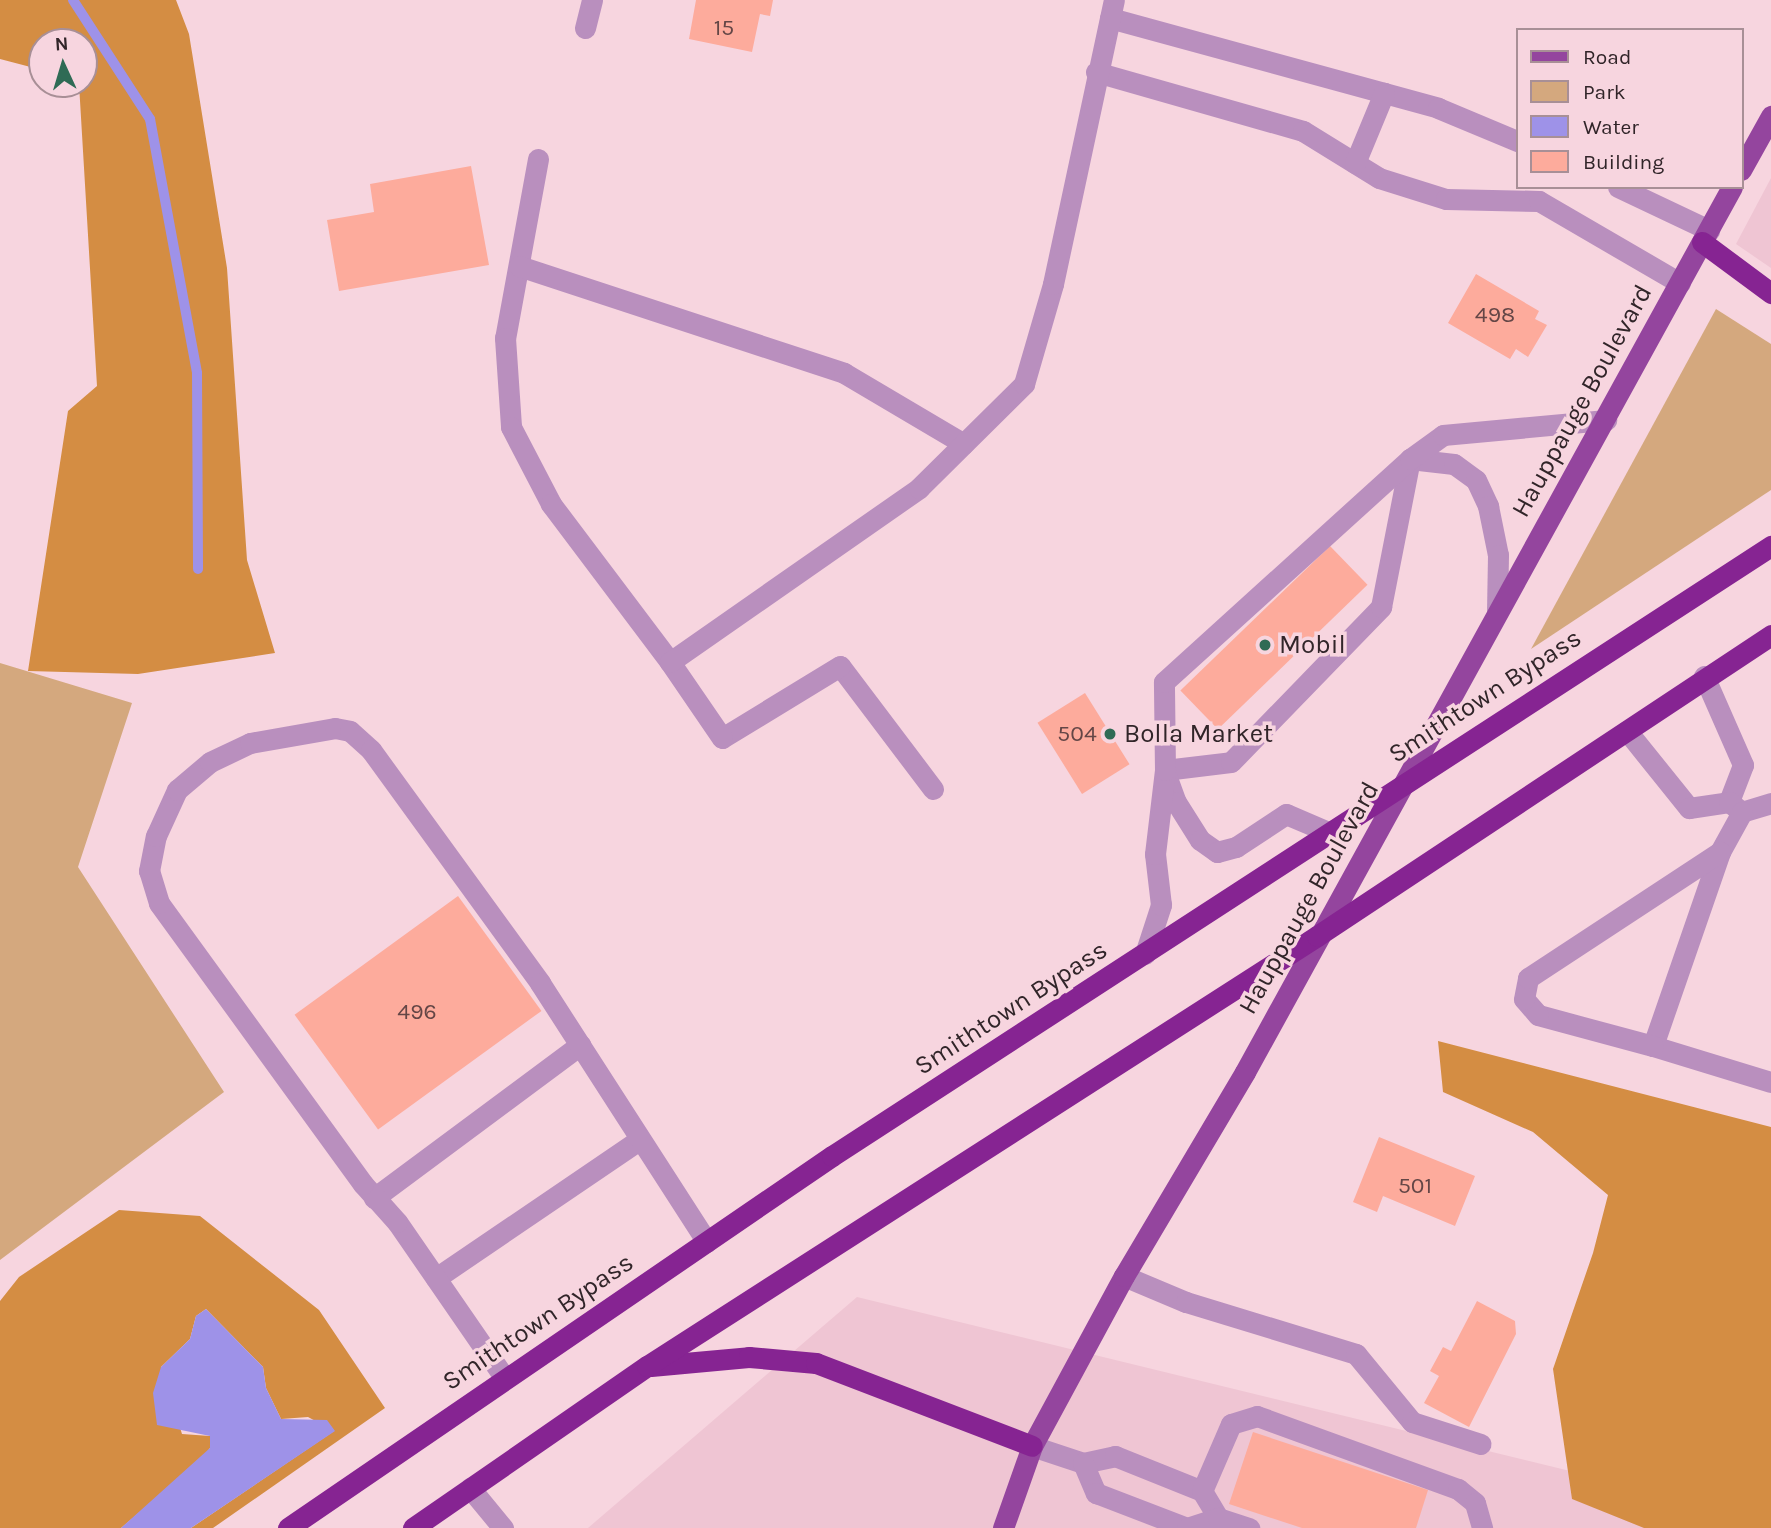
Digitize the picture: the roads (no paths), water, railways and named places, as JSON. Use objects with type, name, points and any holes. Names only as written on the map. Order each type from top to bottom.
[{"type":"highway","points":[[1705,236],[1771,293]]},
{"type":"highway","name":"Smithtown Bypass","points":[[288,1528],[504,1377],[832,1156],[1144,954],[1326,831],[1771,546]]},
{"type":"highway","points":[[413,1528],[648,1366],[1317,936],[1627,731],[1704,676],[1771,635]]},
{"type":"highway","points":[[648,1366],[749,1357],[816,1363],[1032,1446]]},
{"type":"main road","points":[[1743,166],[1771,116]]},
{"type":"main road","name":"Hauppauge Boulevard","points":[[1003,1528],[1032,1446],[1124,1276],[1245,1072],[1317,936],[1409,778],[1497,610],[1606,420],[1731,189]]},
{"type":"street","points":[[585,28],[592,0]]},
{"type":"street","points":[[670,662],[919,488],[1024,384],[1053,284],[1096,72],[1112,9],[1438,108],[1516,141]]},
{"type":"street","points":[[1096,72],[1303,131],[1380,178],[1446,200],[1539,201],[1680,283]]},
{"type":"street","points":[[1355,163],[1384,93]]},
{"type":"street","points":[[538,159],[505,338],[511,427],[551,504],[670,662],[722,738],[840,666],[933,789]]},
{"type":"street","points":[[1622,189],[1705,236]]},
{"type":"street","points":[[519,266],[844,373],[964,444]]},
{"type":"street","points":[[1144,954],[1161,905],[1155,854],[1165,770],[1164,682],[1410,459],[1443,435],[1606,420]]},
{"type":"street","points":[[1410,459],[1454,464],[1476,480],[1488,506],[1498,555],[1497,610]]},
{"type":"street","points":[[1165,770],[1231,762],[1381,607],[1410,459]]},
{"type":"street","points":[[1653,1046],[1735,807],[1744,765],[1704,676]]},
{"type":"street","points":[[504,1377],[397,1222],[374,1198],[159,903],[149,871],[156,836],[177,790],[210,762],[250,743],[324,729],[350,731],[371,750],[541,983],[639,1140],[707,1242]]},
{"type":"street","points":[[1627,731],[1689,808],[1771,803]]},
{"type":"street","points":[[1165,770],[1176,802],[1200,840],[1217,852],[1236,847],[1286,814],[1326,831]]},
{"type":"street","points":[[1720,852],[1528,978],[1524,999],[1538,1015],[1771,1082]]},
{"type":"street","points":[[374,1198],[580,1045]]},
{"type":"street","points":[[436,1278],[639,1140]]},
{"type":"street","points":[[1124,1276],[1185,1302],[1356,1354],[1412,1423],[1481,1444]]},
{"type":"street","points":[[1202,1491],[1231,1424],[1256,1416],[1458,1489],[1475,1503],[1482,1528]]},
{"type":"street","points":[[1032,1446],[1083,1463],[1115,1456],[1202,1491],[1218,1518]]},
{"type":"street","points":[[1083,1463],[1097,1493],[1187,1528],[1218,1518],[1249,1528]]},
{"type":"street","points":[[470,1488],[503,1528]]},
{"type":"water","points":[[206,1309],[263,1367],[266,1388],[281,1419],[327,1420],[335,1431],[191,1528],[121,1528],[210,1448],[210,1436],[157,1425],[153,1393],[161,1367],[190,1339],[196,1316]]},
{"type":"waterway","points":[[73,0],[150,119],[197,373],[198,569]]},
{"type":"place","name":"Mobil","points":[[1265,645]]},
{"type":"place","name":"Bolla Market","points":[[1110,734]]}]
